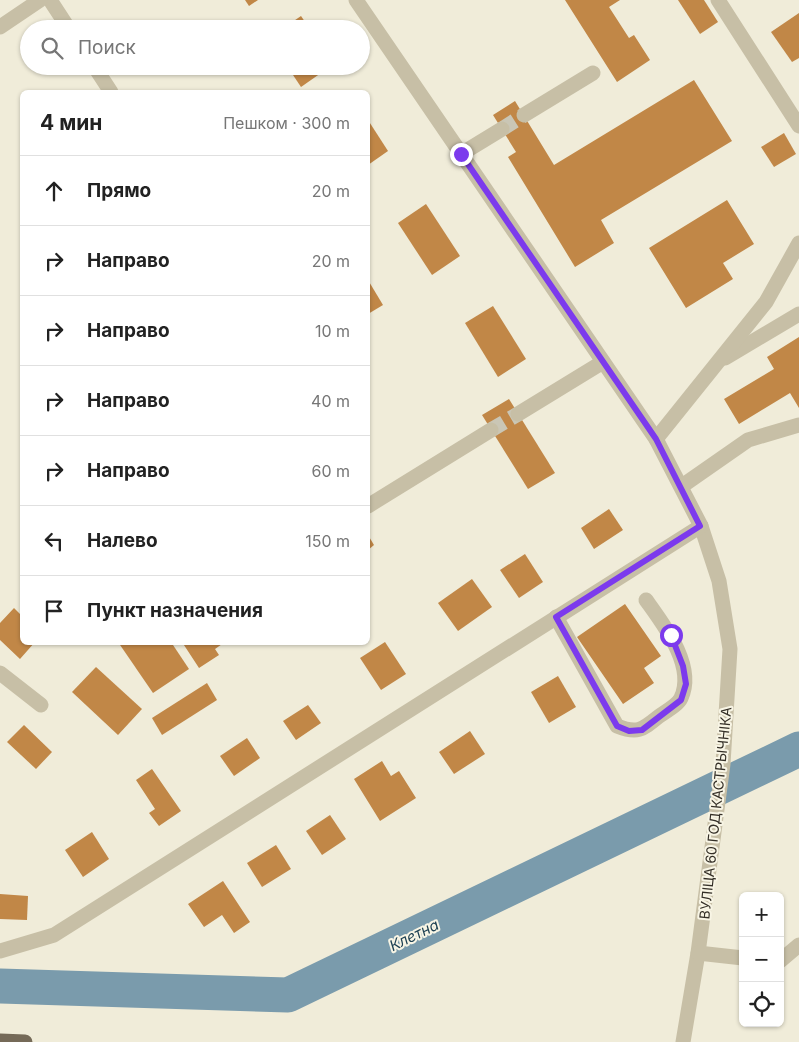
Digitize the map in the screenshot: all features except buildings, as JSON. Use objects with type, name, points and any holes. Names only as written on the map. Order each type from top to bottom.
[{"type":"main road","points":[[0,1041],[25,1042]]},
{"type":"street","points":[[0,27],[40,0]]},
{"type":"street","points":[[50,0],[63,20]]},
{"type":"street","name":"ВУЛІЦА 60 ГОД КАСТРЫЧНІКА","points":[[356,0],[370,20]]},
{"type":"street","points":[[718,0],[799,126]]},
{"type":"street","name":"ВУЛІЦА 60 ГОД КАСТРЫЧНІКА","points":[[370,21],[656,439],[682,486],[700,526],[719,581],[730,649],[723,764],[698,953],[683,1042]]},
{"type":"street","points":[[524,115],[593,73]]},
{"type":"street","points":[[100,75],[110,90]]},
{"type":"street","points":[[461,154],[502,129]]},
{"type":"street","points":[[656,439],[766,302],[799,243]]},
{"type":"street","points":[[716,364],[799,314]]},
{"type":"street","points":[[518,414],[603,362]]},
{"type":"street","points":[[682,486],[748,440],[799,425]]},
{"type":"street","points":[[370,505],[492,430]]},
{"type":"street","points":[[0,951],[54,935],[700,526]]},
{"type":"street","points":[[556,617],[617,726],[629,731],[642,730],[681,700],[686,684],[683,666],[671,635],[646,600]]},
{"type":"street","points":[[0,673],[41,706]]},
{"type":"street","points":[[784,958],[799,945]]},
{"type":"street","points":[[698,953],[739,958]]},
{"type":"waterway","name":"Клетна","points":[[0,986],[288,995],[799,749]]},
{"type":"tunnel","points":[[502,129],[524,115]]},
{"type":"tunnel","points":[[491,430],[518,414]]},
{"type":"route","points":[[461,154],[656,439],[682,486],[700,526],[556,617],[617,726],[629,731],[642,730],[681,700],[686,684],[683,666],[671,635]]}]
